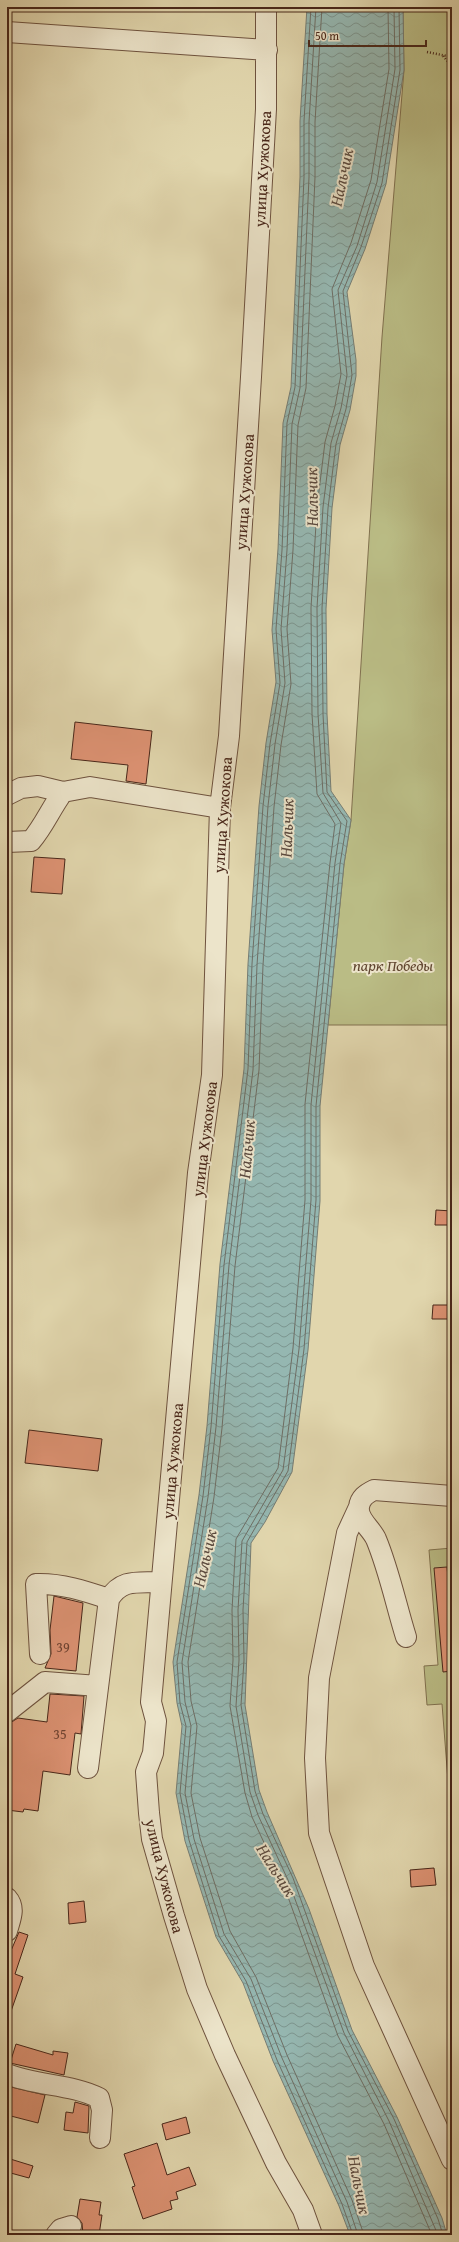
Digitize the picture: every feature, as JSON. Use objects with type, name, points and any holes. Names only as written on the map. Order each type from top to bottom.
[{"type":"street","name":"улица Хужокова","points":[[266,7],[266,108],[246,472],[228,736],[220,808],[212,1075],[198,1173],[161,1582],[151,1702],[156,1721],[152,1753],[146,1772],[152,1839],[197,1989],[225,2055],[276,2163],[303,2210],[312,2235]]},
{"type":"street","points":[[7,32],[267,50]]},
{"type":"street","points":[[7,795],[22,788],[38,786],[63,792],[90,787],[220,808]]},
{"type":"street","points":[[7,842],[31,841],[41,828],[51,807],[63,792]]},
{"type":"street","points":[[452,1496],[374,1490],[366,1494],[361,1500],[347,1533],[319,1678],[315,1758],[319,1834],[364,1966],[452,2160]]},
{"type":"street","points":[[359,1507],[361,1519],[369,1526],[378,1544],[406,1637]]},
{"type":"street","points":[[88,1768],[109,1599],[114,1591],[122,1584],[161,1582]]},
{"type":"street","points":[[40,1654],[36,1584],[50,1583],[109,1599]]},
{"type":"street","points":[[7,1712],[45,1682],[98,1686]]},
{"type":"street","points":[[7,1930],[12,1914],[8,1899]]},
{"type":"street","points":[[7,2074],[41,2084],[90,2093],[99,2098],[102,2110],[100,2138]]},
{"type":"path","points":[[427,52],[452,57]]},
{"type":"path","points":[[443,56],[452,66]]},
{"type":"green space","name":"парк Победы","points":[[403,7],[452,7],[452,1025],[328,1025],[344,864],[351,820],[382,337],[404,70]]},
{"type":"green space","points":[[452,1548],[452,1806],[450,1806],[442,1704],[427,1705],[424,1666],[438,1665],[429,1550]]},
{"type":"water","name":"Нальчик","points":[[307,7],[403,7],[404,70],[386,184],[365,249],[347,292],[356,360],[356,376],[350,410],[340,445],[332,508],[326,609],[327,714],[331,791],[351,820],[344,864],[320,1106],[320,1201],[308,1350],[292,1472],[265,1522],[251,1543],[245,1705],[259,1790],[267,1812],[309,1909],[352,2030],[397,2117],[442,2218],[447,2235],[350,2235],[339,2206],[273,2061],[243,1983],[216,1937],[185,1841],[176,1793],[182,1726],[177,1703],[173,1662],[199,1495],[207,1426],[220,1264],[244,1069],[248,964],[259,806],[266,743],[276,682],[272,630],[278,549],[283,423],[291,387],[300,177],[300,121]]},
{"type":"building","points":[[75,722],[152,731],[146,784],[126,781],[128,765],[71,759]]},
{"type":"building","points":[[34,857],[65,859],[62,894],[31,892]]},
{"type":"building","points":[[436,1210],[452,1211],[452,1225],[435,1225]]},
{"type":"building","points":[[433,1305],[452,1305],[452,1319],[432,1319]]},
{"type":"building","points":[[29,1430],[102,1439],[98,1471],[25,1463]]},
{"type":"building","points":[[447,1567],[452,1617],[452,1671],[443,1672],[434,1568]]},
{"type":"building","points":[[54,1596],[83,1603],[76,1671],[45,1668],[51,1654],[50,1630]]},
{"type":"building","points":[[50,1694],[84,1696],[81,1734],[75,1733],[70,1775],[43,1771],[38,1811],[24,1809],[23,1812],[7,1810],[7,1744],[10,1723],[18,1718],[47,1722]]},
{"type":"building","points":[[434,1868],[436,1885],[411,1887],[410,1870]]},
{"type":"building","points":[[84,1901],[86,1922],[69,1924],[68,1903]]},
{"type":"building","points":[[19,1932],[28,1935],[15,1974],[23,1977],[9,2017],[7,2017],[7,1960]]},
{"type":"building","points":[[16,2044],[53,2055],[53,2051],[68,2053],[64,2075],[10,2063]]},
{"type":"building","points":[[7,2086],[45,2095],[38,2123],[7,2115]]},
{"type":"building","points":[[75,2102],[89,2106],[88,2133],[64,2130],[66,2112],[73,2113]]},
{"type":"building","points":[[186,2117],[190,2133],[166,2140],[162,2124]]},
{"type":"building","points":[[157,2143],[167,2175],[189,2167],[196,2185],[176,2192],[178,2199],[170,2201],[172,2209],[143,2219],[132,2187],[135,2186],[124,2154]]},
{"type":"building","points":[[7,2158],[33,2166],[29,2178],[7,2172]]},
{"type":"building","points":[[80,2199],[101,2202],[99,2215],[102,2215],[99,2235],[83,2235],[82,2223],[77,2217]]}]
